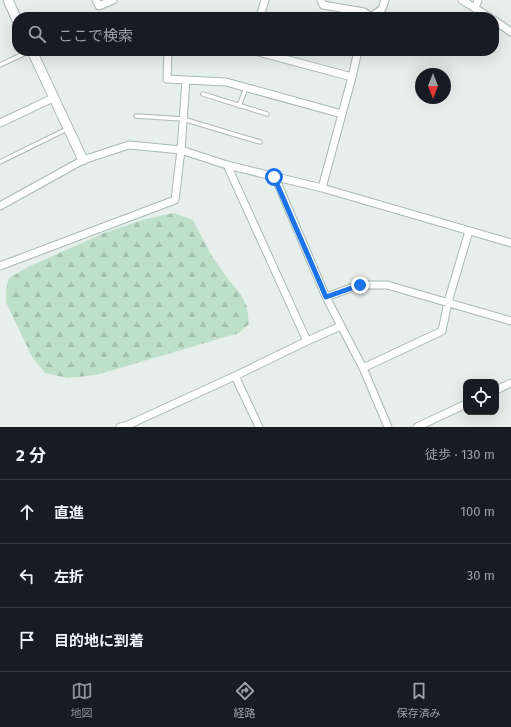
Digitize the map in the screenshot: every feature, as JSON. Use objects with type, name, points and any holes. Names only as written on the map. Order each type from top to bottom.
[{"type":"street","points":[[8,0],[13,12]]},
{"type":"street","points":[[96,0],[99,6],[113,0]]},
{"type":"street","points":[[261,12],[265,0]]},
{"type":"street","points":[[321,0],[323,5],[364,12]]},
{"type":"street","points":[[378,12],[382,9],[385,0]]},
{"type":"street","points":[[462,0],[481,12]]},
{"type":"street","points":[[475,8],[478,0]]},
{"type":"street","points":[[499,24],[511,32]]},
{"type":"street","points":[[33,56],[83,160]]},
{"type":"street","points":[[168,56],[167,79],[226,82],[342,114]]},
{"type":"street","points":[[274,56],[352,77]]},
{"type":"street","points":[[322,188],[357,56]]},
{"type":"street","points":[[0,266],[175,200],[181,150],[186,80]]},
{"type":"street","points":[[0,123],[53,98]]},
{"type":"street","points":[[0,206],[83,160],[129,146],[181,150],[227,165],[322,188],[511,242]]},
{"type":"street","points":[[227,165],[307,341]]},
{"type":"street","points":[[274,177],[326,297],[363,368],[388,427]]},
{"type":"street","points":[[363,368],[442,331],[448,302],[469,231]]},
{"type":"street","points":[[326,297],[360,285],[387,285],[511,321]]},
{"type":"street","points":[[126,426],[341,326]]},
{"type":"street","points":[[235,376],[259,427]]},
{"type":"street","points":[[499,389],[511,383]]},
{"type":"street","points":[[417,427],[463,405]]},
{"type":"lane","points":[[0,65],[20,56]]},
{"type":"lane","points":[[239,106],[246,88]]},
{"type":"lane","points":[[203,94],[267,114]]},
{"type":"lane","points":[[136,116],[183,119],[260,142]]},
{"type":"lane","points":[[0,162],[68,129]]},
{"type":"green space","points":[[174,213],[193,220],[210,253],[240,293],[247,307],[249,324],[239,333],[96,375],[68,378],[45,373],[32,357],[6,302],[6,289],[9,278],[28,267],[104,233],[146,219]]},
{"type":"route","points":[[274,177],[326,297],[360,285]]}]
